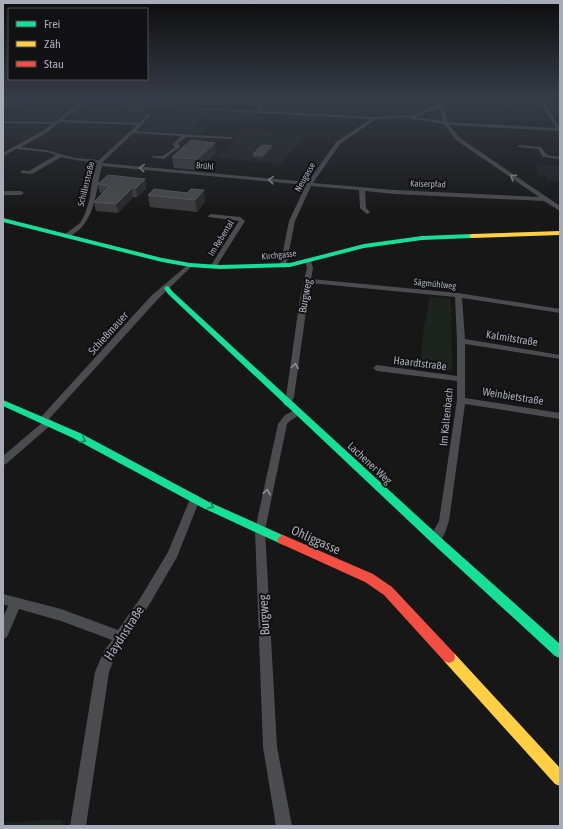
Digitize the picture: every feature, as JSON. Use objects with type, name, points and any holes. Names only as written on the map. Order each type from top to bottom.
[{"type":"street","points":[[3,155],[38,136]]},
{"type":"street","name":"Schillerstraße","points":[[66,236],[82,224],[88,214],[93,198],[99,163],[128,136]]},
{"type":"street","points":[[153,157],[164,158],[178,146],[174,145],[183,136]]},
{"type":"street","points":[[195,136],[231,138]]},
{"type":"street","name":"Neugasse","points":[[283,266],[292,221],[310,183],[338,143],[349,136]]},
{"type":"street","points":[[455,136],[560,209]]},
{"type":"street","points":[[520,146],[539,148],[545,156],[560,158]]},
{"type":"street","name":"Brühl","points":[[16,148],[46,151],[75,159],[99,163],[310,183]]},
{"type":"street","points":[[23,172],[30,173],[60,155]]},
{"type":"street","name":"Kaiserpfad","points":[[310,183],[406,192],[546,198]]},
{"type":"street","points":[[362,189],[362,206],[367,212]]},
{"type":"street","points":[[3,193],[21,193]]},
{"type":"street","name":"Im Rebental","points":[[211,216],[240,219],[242,221],[213,267]]},
{"type":"street","name":"Kirchgasse","points":[[3,220],[143,256],[190,265],[213,267],[283,266],[308,261],[355,248],[407,240],[452,236],[560,233]]},
{"type":"street","name":"Burgweg","points":[[287,404],[290,397],[310,265],[308,261]]},
{"type":"street","name":"Schießmauer","points":[[3,460],[46,420],[155,297],[167,288],[172,280],[190,265]]},
{"type":"street","name":"Sägmühlweg","points":[[307,281],[458,295],[560,310]]},
{"type":"street","name":"Lachener Weg","points":[[167,288],[170,293],[287,404],[560,652]]},
{"type":"street","name":"Im Kaltenbach","points":[[435,539],[440,532],[444,521],[462,400],[461,341],[458,295]]},
{"type":"street","name":"Kalmitstraße","points":[[461,341],[560,357]]},
{"type":"street","name":"Haardtstraße","points":[[377,368],[462,379]]},
{"type":"street","name":"Weinbietstraße","points":[[462,400],[560,416]]},
{"type":"street","name":"Ohliggasse","points":[[3,404],[46,420],[161,479],[195,499],[260,530],[369,578],[388,591],[407,610],[560,779]]},
{"type":"street","name":"Burgweg","points":[[284,826],[270,747],[260,530],[283,424],[288,417],[297,412]]},
{"type":"street","name":"Haydnstraße","points":[[78,826],[100,678],[107,659],[173,554],[195,499]]},
{"type":"street","points":[[3,599],[68,617],[121,637]]},
{"type":"street","points":[[3,633],[16,602]]},
{"type":"shaded area","points":[[239,136],[304,136],[293,149],[232,144]]},
{"type":"shaded area","points":[[232,144],[293,149],[280,164],[215,157],[220,153],[224,153]]},
{"type":"shaded area","points":[[536,164],[560,166],[560,182],[547,181],[546,176],[537,175]]},
{"type":"shaded area","points":[[430,297],[447,298],[451,300],[452,369],[449,371],[426,370],[420,365],[424,327]]},
{"type":"shaded area","points":[[64,820],[62,826],[3,826],[3,823]]},
{"type":"building","points":[[191,140],[215,143],[197,159],[172,157]]},
{"type":"building","points":[[262,145],[272,146],[263,155],[253,154]]},
{"type":"building","points":[[108,175],[145,179],[136,188],[132,188],[116,204],[94,202],[110,186],[98,184]]},
{"type":"building","points":[[154,189],[187,193],[191,189],[204,190],[195,200],[148,195]]},
{"type":"traffic: fast","points":[[3,220],[162,260],[190,265],[220,267],[290,265],[364,246],[422,238],[472,236]]},
{"type":"traffic: fast","points":[[167,288],[170,293],[435,539],[560,652]]},
{"type":"traffic: fast","points":[[3,403],[77,436],[205,505],[283,540]]},
{"type":"traffic: slow","points":[[472,236],[560,233]]},
{"type":"traffic: slow","points":[[449,657],[560,779]]},
{"type":"traffic: jam","points":[[283,540],[369,578],[388,591],[449,657]]}]
